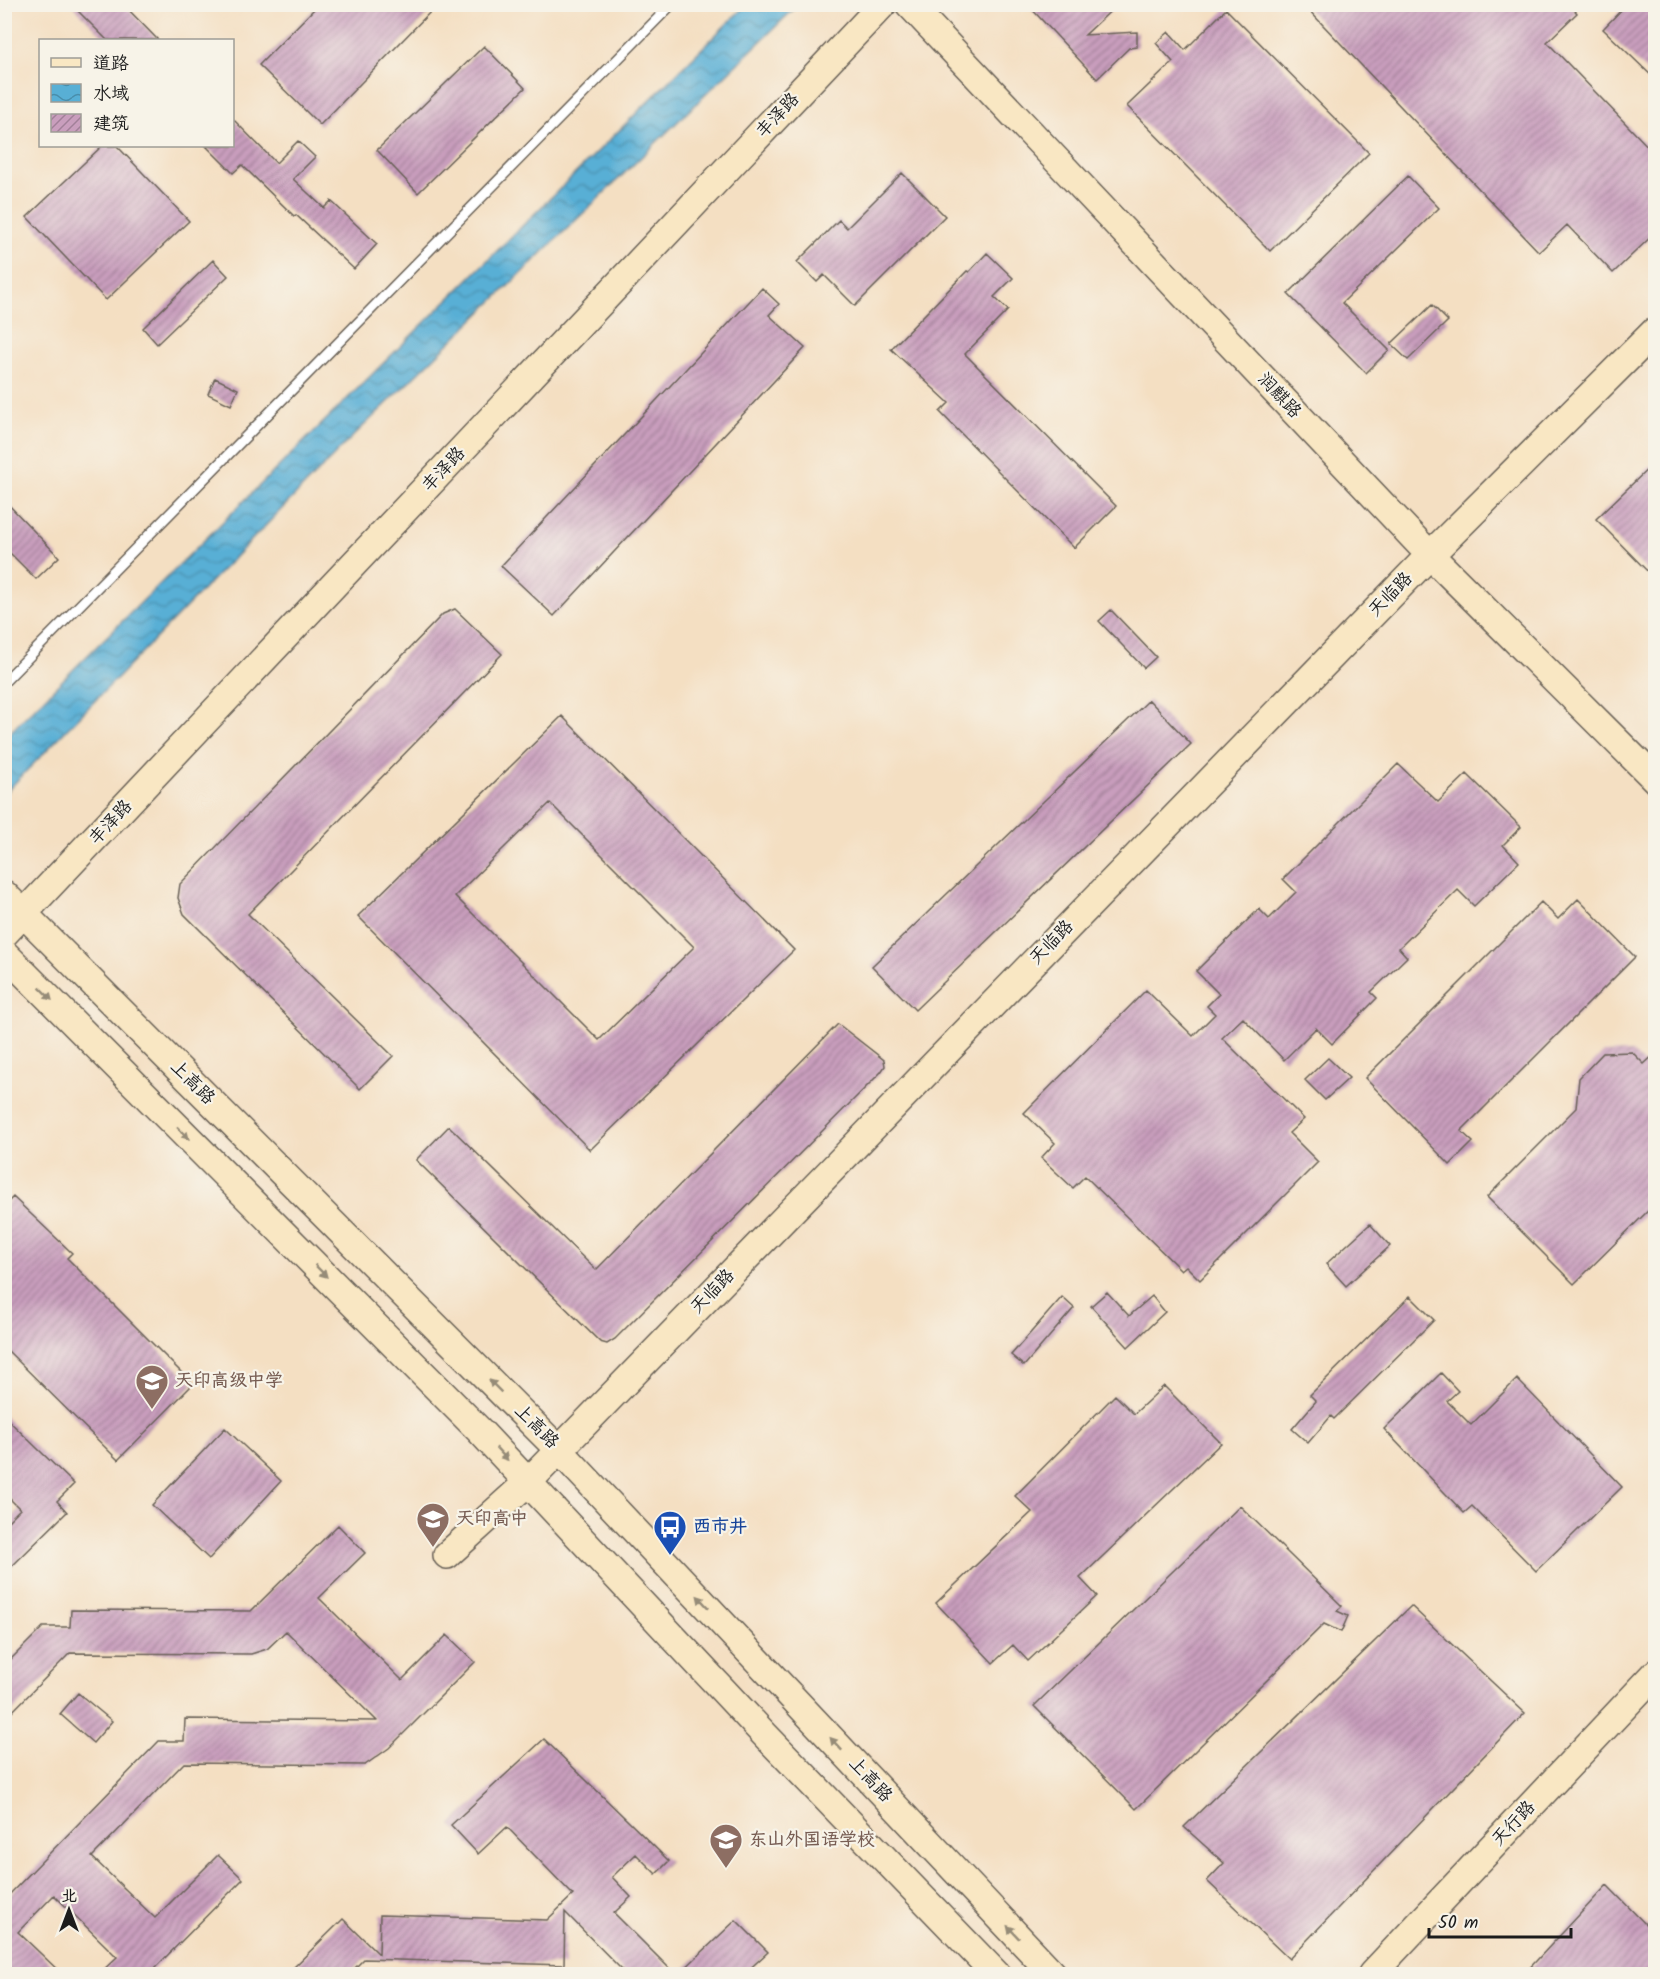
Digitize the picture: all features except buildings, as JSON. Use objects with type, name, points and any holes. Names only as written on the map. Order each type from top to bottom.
[{"type":"main road","name":"丰泽路","points":[[4,934],[883,4]]},
{"type":"main road","name":"润麒路","points":[[909,4],[1430,555],[1656,780]]},
{"type":"main road","name":"天临路","points":[[447,1555],[528,1482],[1430,555],[1656,330]]},
{"type":"main road","name":"上高路","points":[[4,894],[559,1450],[1053,1974]]},
{"type":"main road","points":[[4,953],[470,1421],[765,1735],[996,1974]]},
{"type":"main road","name":"天行路","points":[[1372,1974],[1656,1673]]},
{"type":"lane","points":[[4,682],[672,4]]},
{"type":"water","points":[[746,5],[798,5],[346,443],[5,793],[5,737]]},
{"type":"place","name":"天印高级中学","points":[[152,1410]]},
{"type":"place","name":"天印高中","points":[[433,1548]]},
{"type":"place","name":"西市井","points":[[670,1556]]},
{"type":"place","name":"东山外国语学校","points":[[726,1869]]}]
